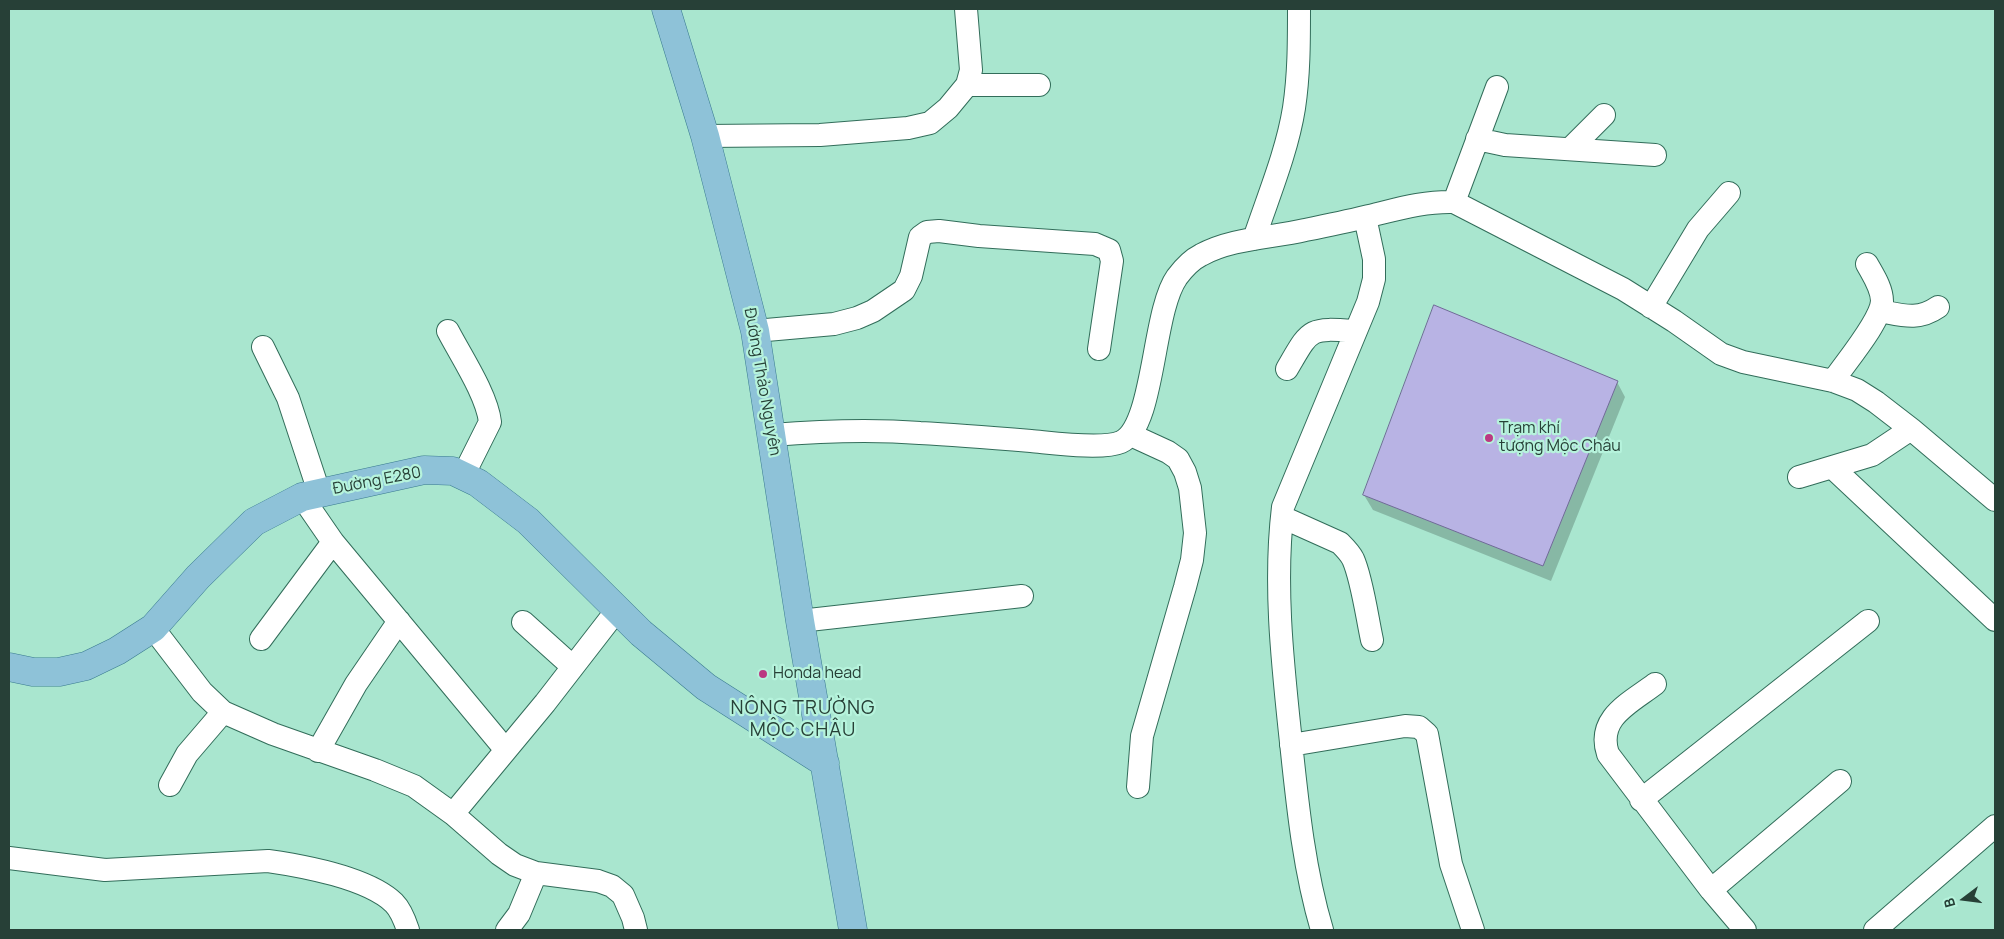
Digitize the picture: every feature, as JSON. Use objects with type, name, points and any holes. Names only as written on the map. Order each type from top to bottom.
[{"type":"main road","name":"Đường Thảo Nguyên","points":[[666,9],[705,136],[755,331],[800,621],[853,930]]},
{"type":"main road","name":"Đường E280","points":[[9,667],[34,672],[59,672],[86,666],[117,651],[153,628],[198,577],[254,522],[311,495],[424,470],[453,471],[478,482],[528,521],[641,634],[706,687],[825,763]]},
{"type":"street","points":[[705,136],[820,135],[908,128],[930,123],[948,108],[967,85],[971,70],[966,9]]},
{"type":"street","points":[[1254,239],[1294,110],[1298,79],[1297,9]]},
{"type":"street","points":[[967,85],[1039,85]]},
{"type":"street","points":[[1454,202],[1497,88]]},
{"type":"street","points":[[1570,149],[1604,115]]},
{"type":"street","points":[[1478,139],[1505,145],[1655,155]]},
{"type":"street","points":[[1651,306],[1698,229],[1729,193]]},
{"type":"street","points":[[772,435],[818,431],[908,432],[1070,445],[1120,442],[1131,435],[1140,416],[1166,301],[1175,280],[1186,266],[1200,255],[1222,246],[1365,217],[1432,201],[1454,202],[1578,264],[1651,306],[1722,354],[1743,362],[1832,381],[1857,390],[1911,429],[1995,500]]},
{"type":"street","points":[[1322,930],[1305,861],[1291,745],[1280,619],[1278,565],[1283,506],[1368,302],[1374,279],[1374,259],[1365,217]]},
{"type":"street","points":[[755,331],[834,324],[857,318],[873,311],[904,290],[911,276],[920,237],[927,232],[940,231],[979,236],[1095,244],[1109,250],[1112,271],[1099,349]]},
{"type":"street","points":[[1832,381],[1873,324],[1880,311],[1882,299],[1878,285],[1867,264]]},
{"type":"street","points":[[1880,311],[1909,317],[1930,313],[1938,307]]},
{"type":"street","points":[[1287,369],[1302,343],[1316,331],[1324,329],[1355,332]]},
{"type":"street","points":[[448,330],[482,397],[489,413],[490,422],[463,476]]},
{"type":"street","points":[[263,347],[288,398],[311,495],[334,542],[505,749]]},
{"type":"street","points":[[1799,477],[1872,455],[1911,429]]},
{"type":"street","points":[[1131,435],[1168,452],[1178,460],[1185,472],[1190,488],[1194,533],[1192,560],[1186,587],[1142,736],[1138,787]]},
{"type":"street","points":[[1833,468],[1995,620]]},
{"type":"street","points":[[1282,516],[1340,543],[1347,550],[1357,573],[1372,640]]},
{"type":"street","points":[[261,639],[334,542]]},
{"type":"street","points":[[800,621],[1022,596]]},
{"type":"street","points":[[453,814],[617,610]]},
{"type":"street","points":[[318,751],[356,684],[399,621]]},
{"type":"street","points":[[1641,800],[1868,621]]},
{"type":"street","points":[[523,622],[573,667]]},
{"type":"street","points":[[153,628],[202,692],[223,712],[273,734],[375,770],[414,786],[453,814],[499,854],[515,865],[536,873],[598,881],[612,886],[623,895],[636,930]]},
{"type":"street","points":[[1655,684],[1618,712],[1610,721],[1604,734],[1604,743],[1608,754],[1711,890],[1745,930]]},
{"type":"street","points":[[170,785],[199,737],[223,712]]},
{"type":"street","points":[[1291,745],[1405,726],[1419,727],[1423,730],[1428,742],[1451,864],[1460,897],[1473,930]]},
{"type":"street","points":[[1711,890],[1840,781]]},
{"type":"street","points":[[1875,930],[1995,826]]},
{"type":"street","points":[[9,858],[105,870],[268,861],[292,864],[348,879],[382,894],[395,904],[403,916],[408,930]]},
{"type":"street","points":[[506,930],[519,914],[536,873]]},
{"type":"building","name":"Trạm khí tượng Mộc Châu","points":[[1434,305],[1618,381],[1543,566],[1363,495]]},
{"type":"place","name":"Trạm khí tượng Mộc Châu","points":[[1489,438]]},
{"type":"place","name":"Honda head","points":[[763,674]]},
{"type":"district","name":"NÔNG TRƯỜNG MỘC CHÂU","points":[[803,720]]}]
